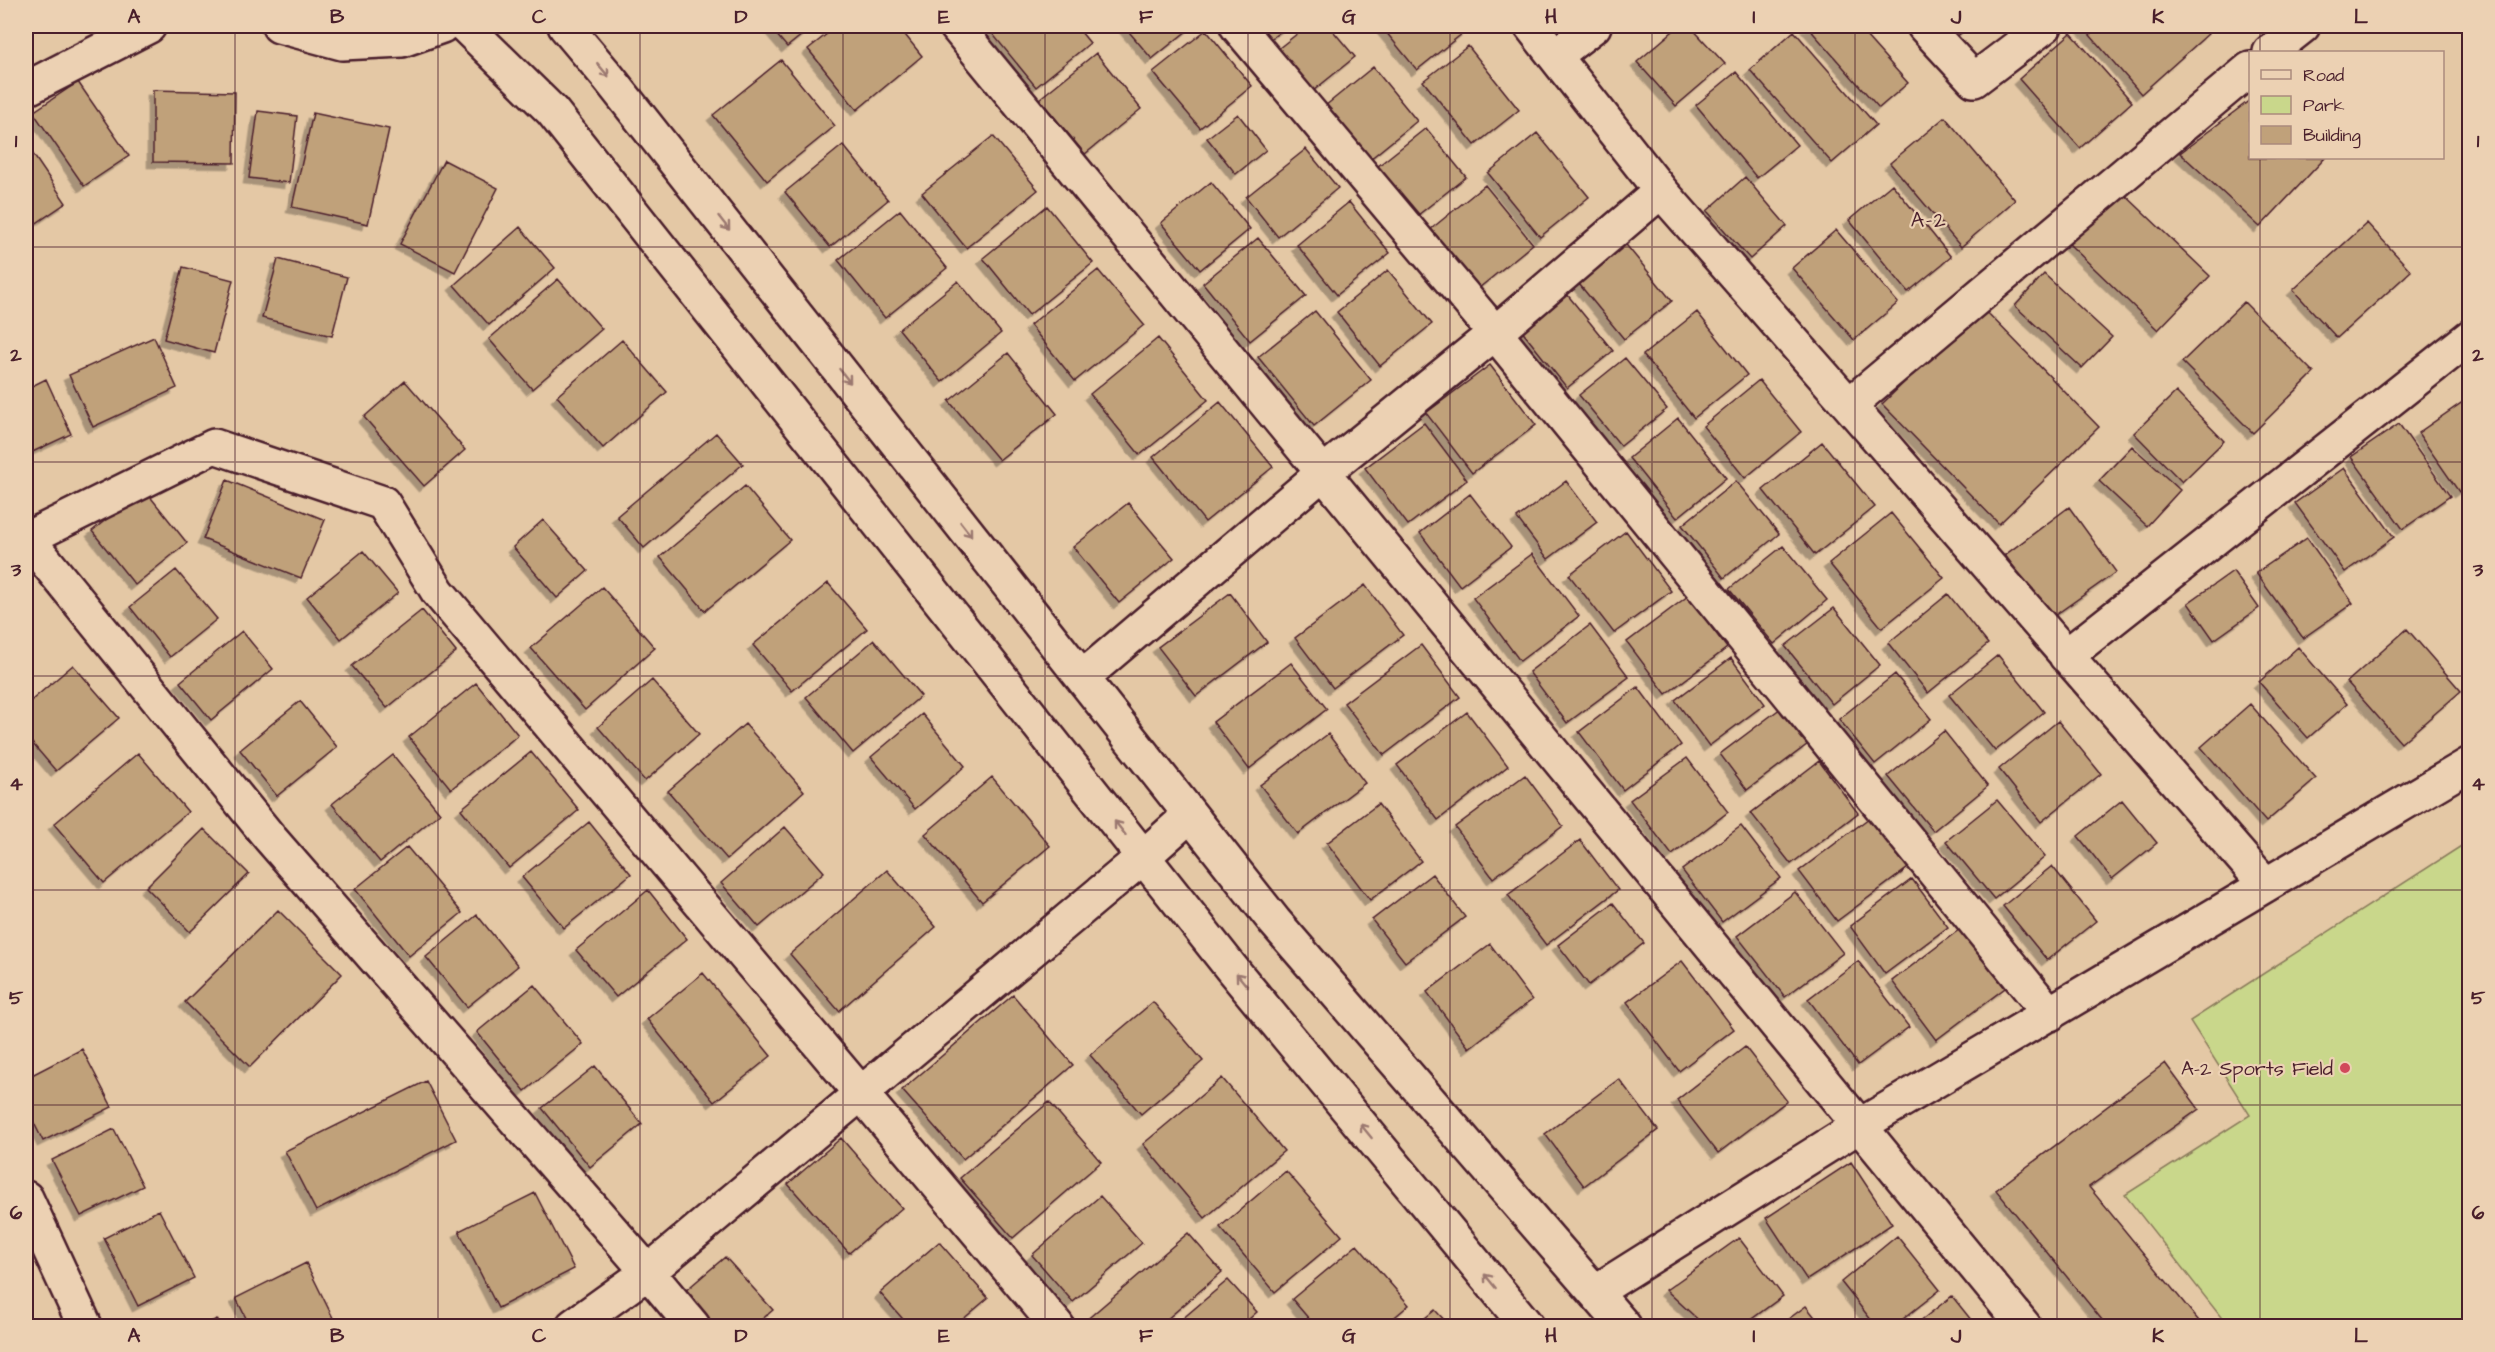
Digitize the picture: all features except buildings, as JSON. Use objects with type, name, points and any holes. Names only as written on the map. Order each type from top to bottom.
[{"type":"street","points":[[26,89],[149,26]]},
{"type":"street","points":[[279,26],[342,43],[402,40],[442,26]]},
{"type":"street","points":[[465,26],[552,111],[1232,969],[1527,1326]]},
{"type":"street","points":[[565,26],[616,86],[1275,922],[1624,1326]]},
{"type":"street","points":[[956,26],[2025,1326]]},
{"type":"street","points":[[1237,26],[1495,333],[2050,1014]]},
{"type":"street","points":[[1531,26],[1661,191],[2265,884]]},
{"type":"street","points":[[1556,56],[1594,26]]},
{"type":"street","points":[[1924,26],[1974,80],[2045,26]]},
{"type":"street","points":[[2271,51],[2303,26]]},
{"type":"street","points":[[1849,405],[2249,70]]},
{"type":"street","points":[[1083,677],[1324,472],[1495,333],[1661,191]]},
{"type":"street","points":[[2066,656],[2469,337]]},
{"type":"street","points":[[693,1326],[270,838],[26,539],[214,446],[382,503],[438,592],[859,1095],[1057,1326]]},
{"type":"street","points":[[1595,1292],[1859,1126],[2469,764]]},
{"type":"street","points":[[573,1326],[648,1272],[1143,857],[1190,815]]},
{"type":"street","points":[[26,1198],[85,1326]]},
{"type":"green space","name":"A-2 Sports Field","points":[[2469,841],[2469,1326],[2228,1326],[2125,1195],[2250,1115],[2190,1021]]},
{"type":"place","name":"A-2 Sports Field","points":[[2345,1068]]},
{"type":"district","name":"A-2","points":[[1929,220]]}]
